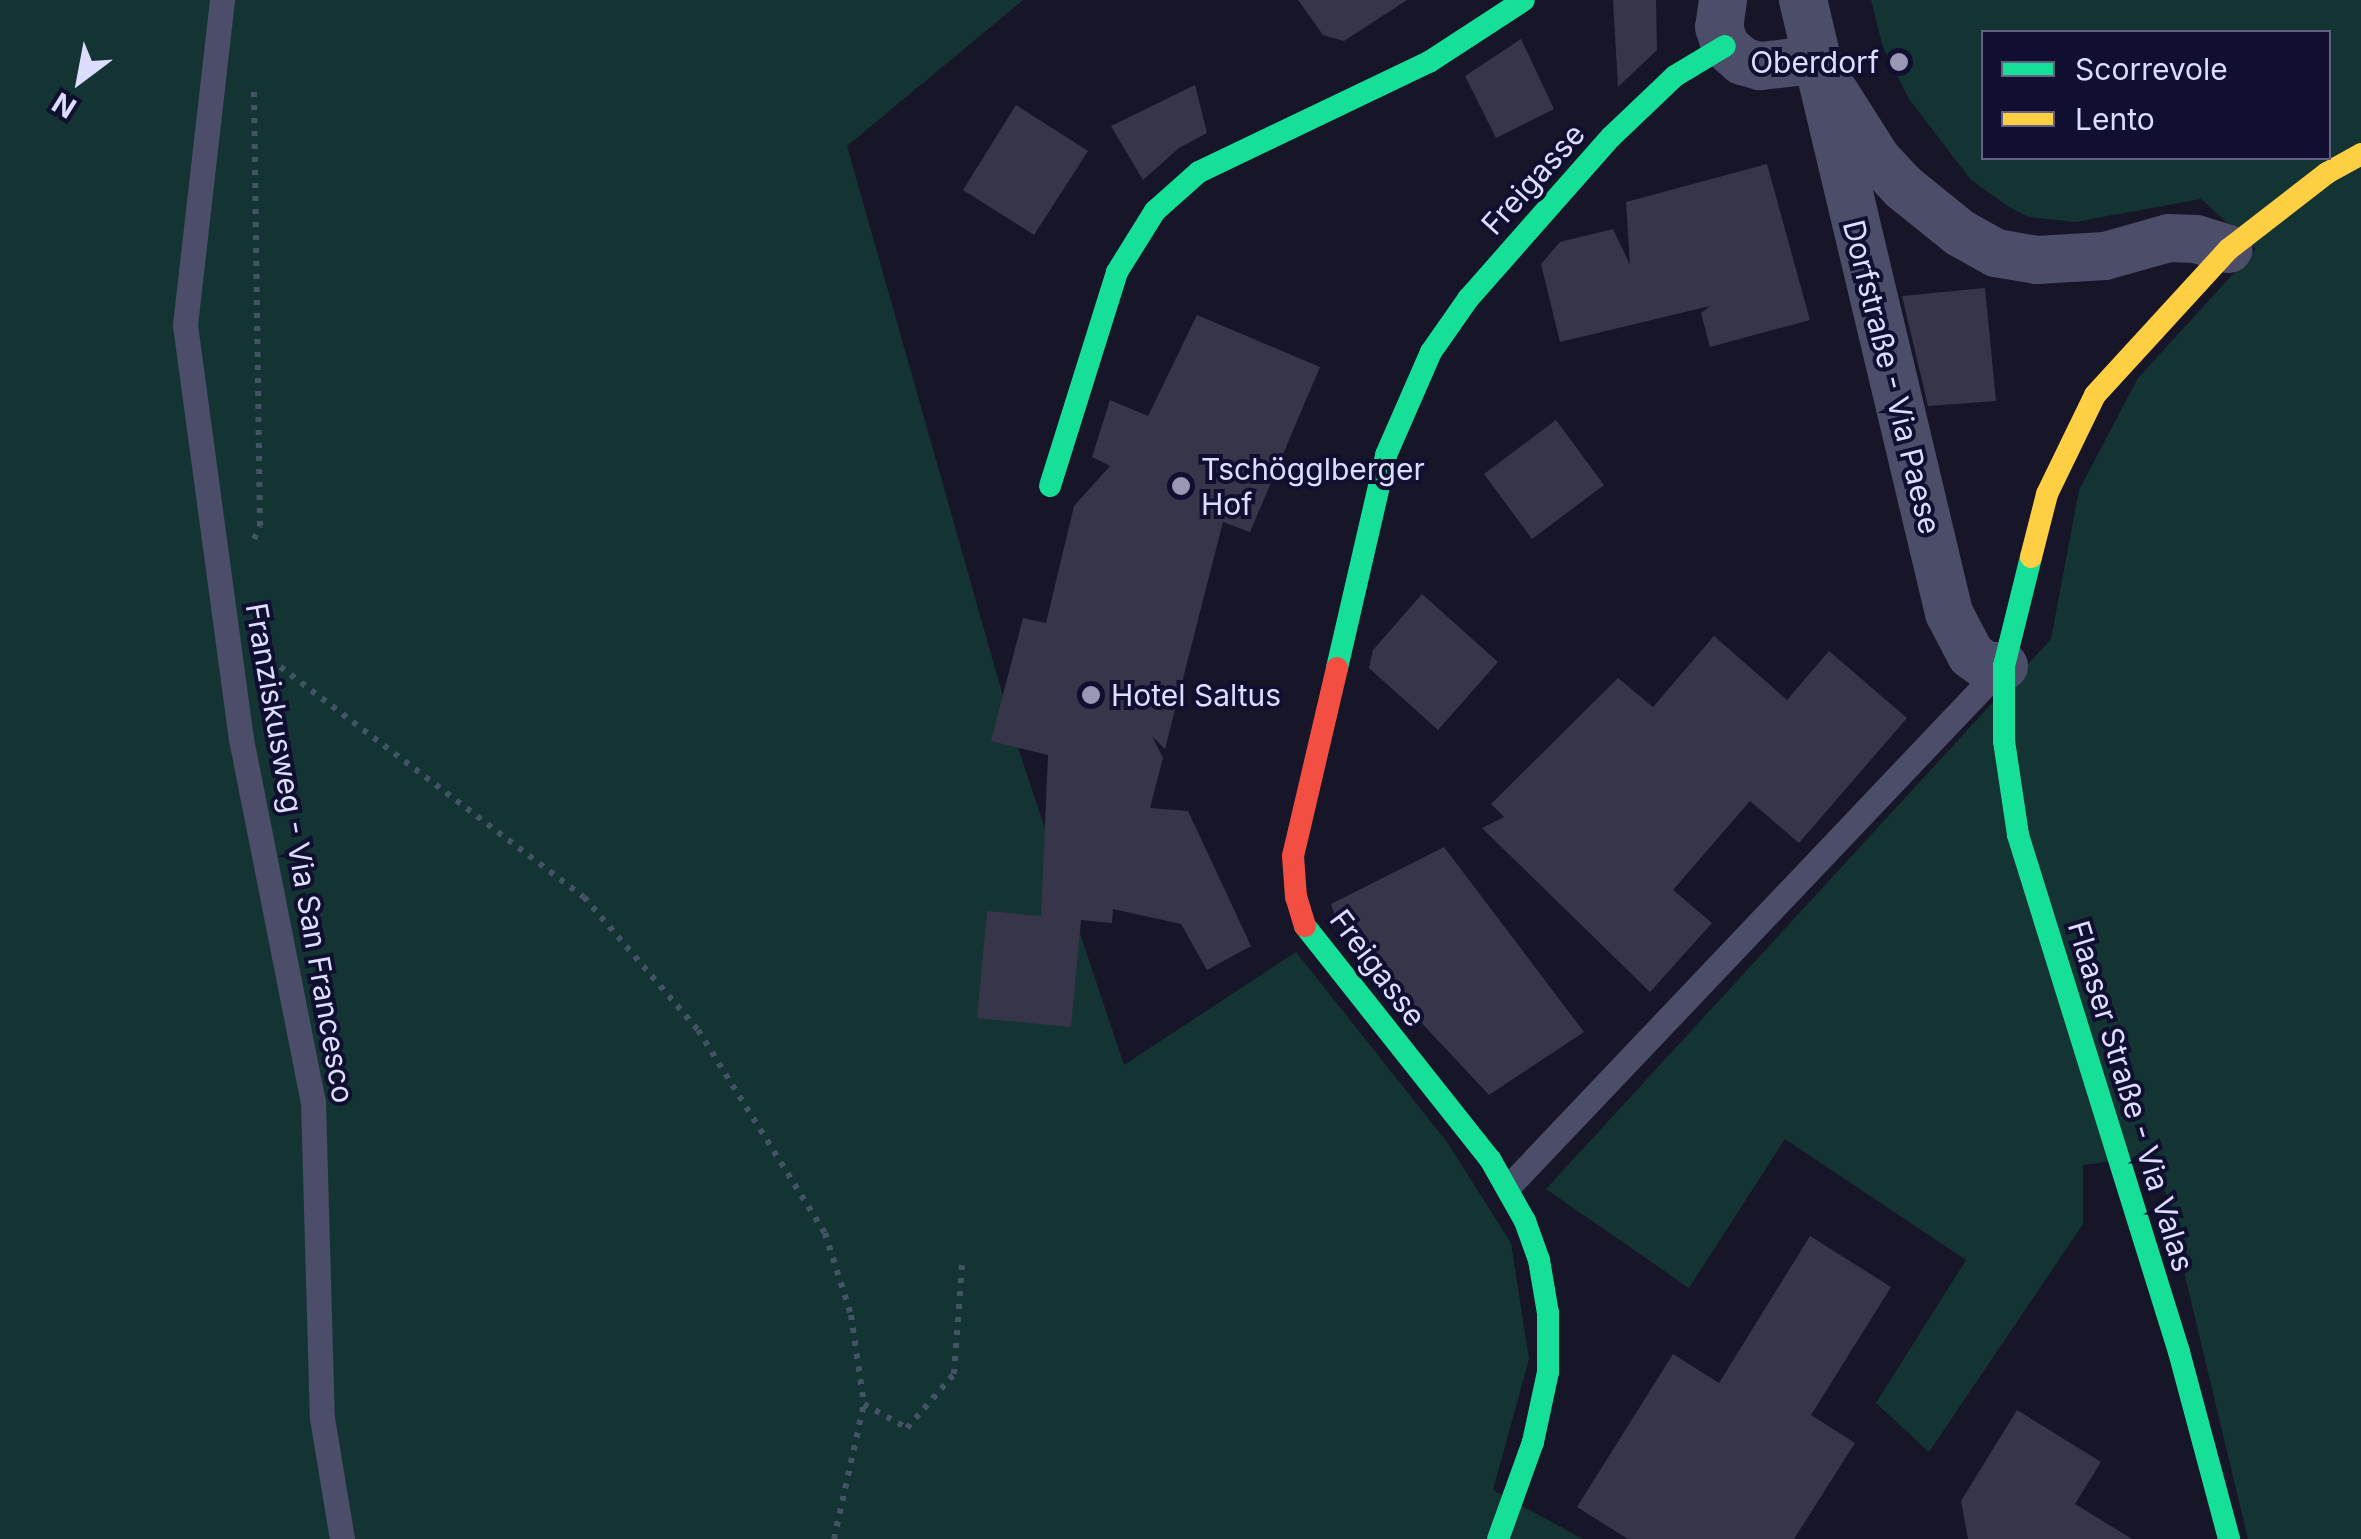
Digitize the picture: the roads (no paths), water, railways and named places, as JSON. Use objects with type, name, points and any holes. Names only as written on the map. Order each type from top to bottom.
[{"type":"street","points":[[1050,486],[1117,272],[1155,211],[1199,172],[1428,62],[1524,0]]},
{"type":"street","name":"Dorfstraße - Via Paese","points":[[1803,0],[1814,60],[1949,613],[1971,655],[1986,666],[2004,666]]},
{"type":"street","points":[[1724,23],[1742,61],[1760,66],[1814,60]]},
{"type":"street","name":"Freigasse","points":[[1498,1539],[1533,1442],[1548,1372],[1548,1313],[1539,1260],[1508,1186],[1308,931],[1296,896],[1292,856],[1386,456],[1431,352],[1468,300],[1611,137],[1724,23]]},
{"type":"street","name":"Dorfstraße - Via Paese","points":[[1814,60],[1877,158],[1903,187],[1960,233],[1996,252],[2036,260],[2105,256],[2169,238],[2196,238],[2229,249]]},
{"type":"street","name":"Flaaser Straße - Via Valas","points":[[2230,1539],[2180,1352],[2018,835],[2004,741],[2004,666],[2047,494],[2095,395],[2229,249],[2327,173],[2361,154]]},
{"type":"lane","name":"Franziskusweg - Via San Francesco","points":[[222,0],[185,324],[241,740],[313,1101],[322,1418],[342,1539]]},
{"type":"lane","points":[[1508,1186],[2004,666]]},
{"type":"place","name":"Oberdorf","points":[[1899,62]]},
{"type":"place","name":"Tschögglberger Hof","points":[[1181,486]]},
{"type":"place","name":"Hotel Saltus","points":[[1091,695]]}]
